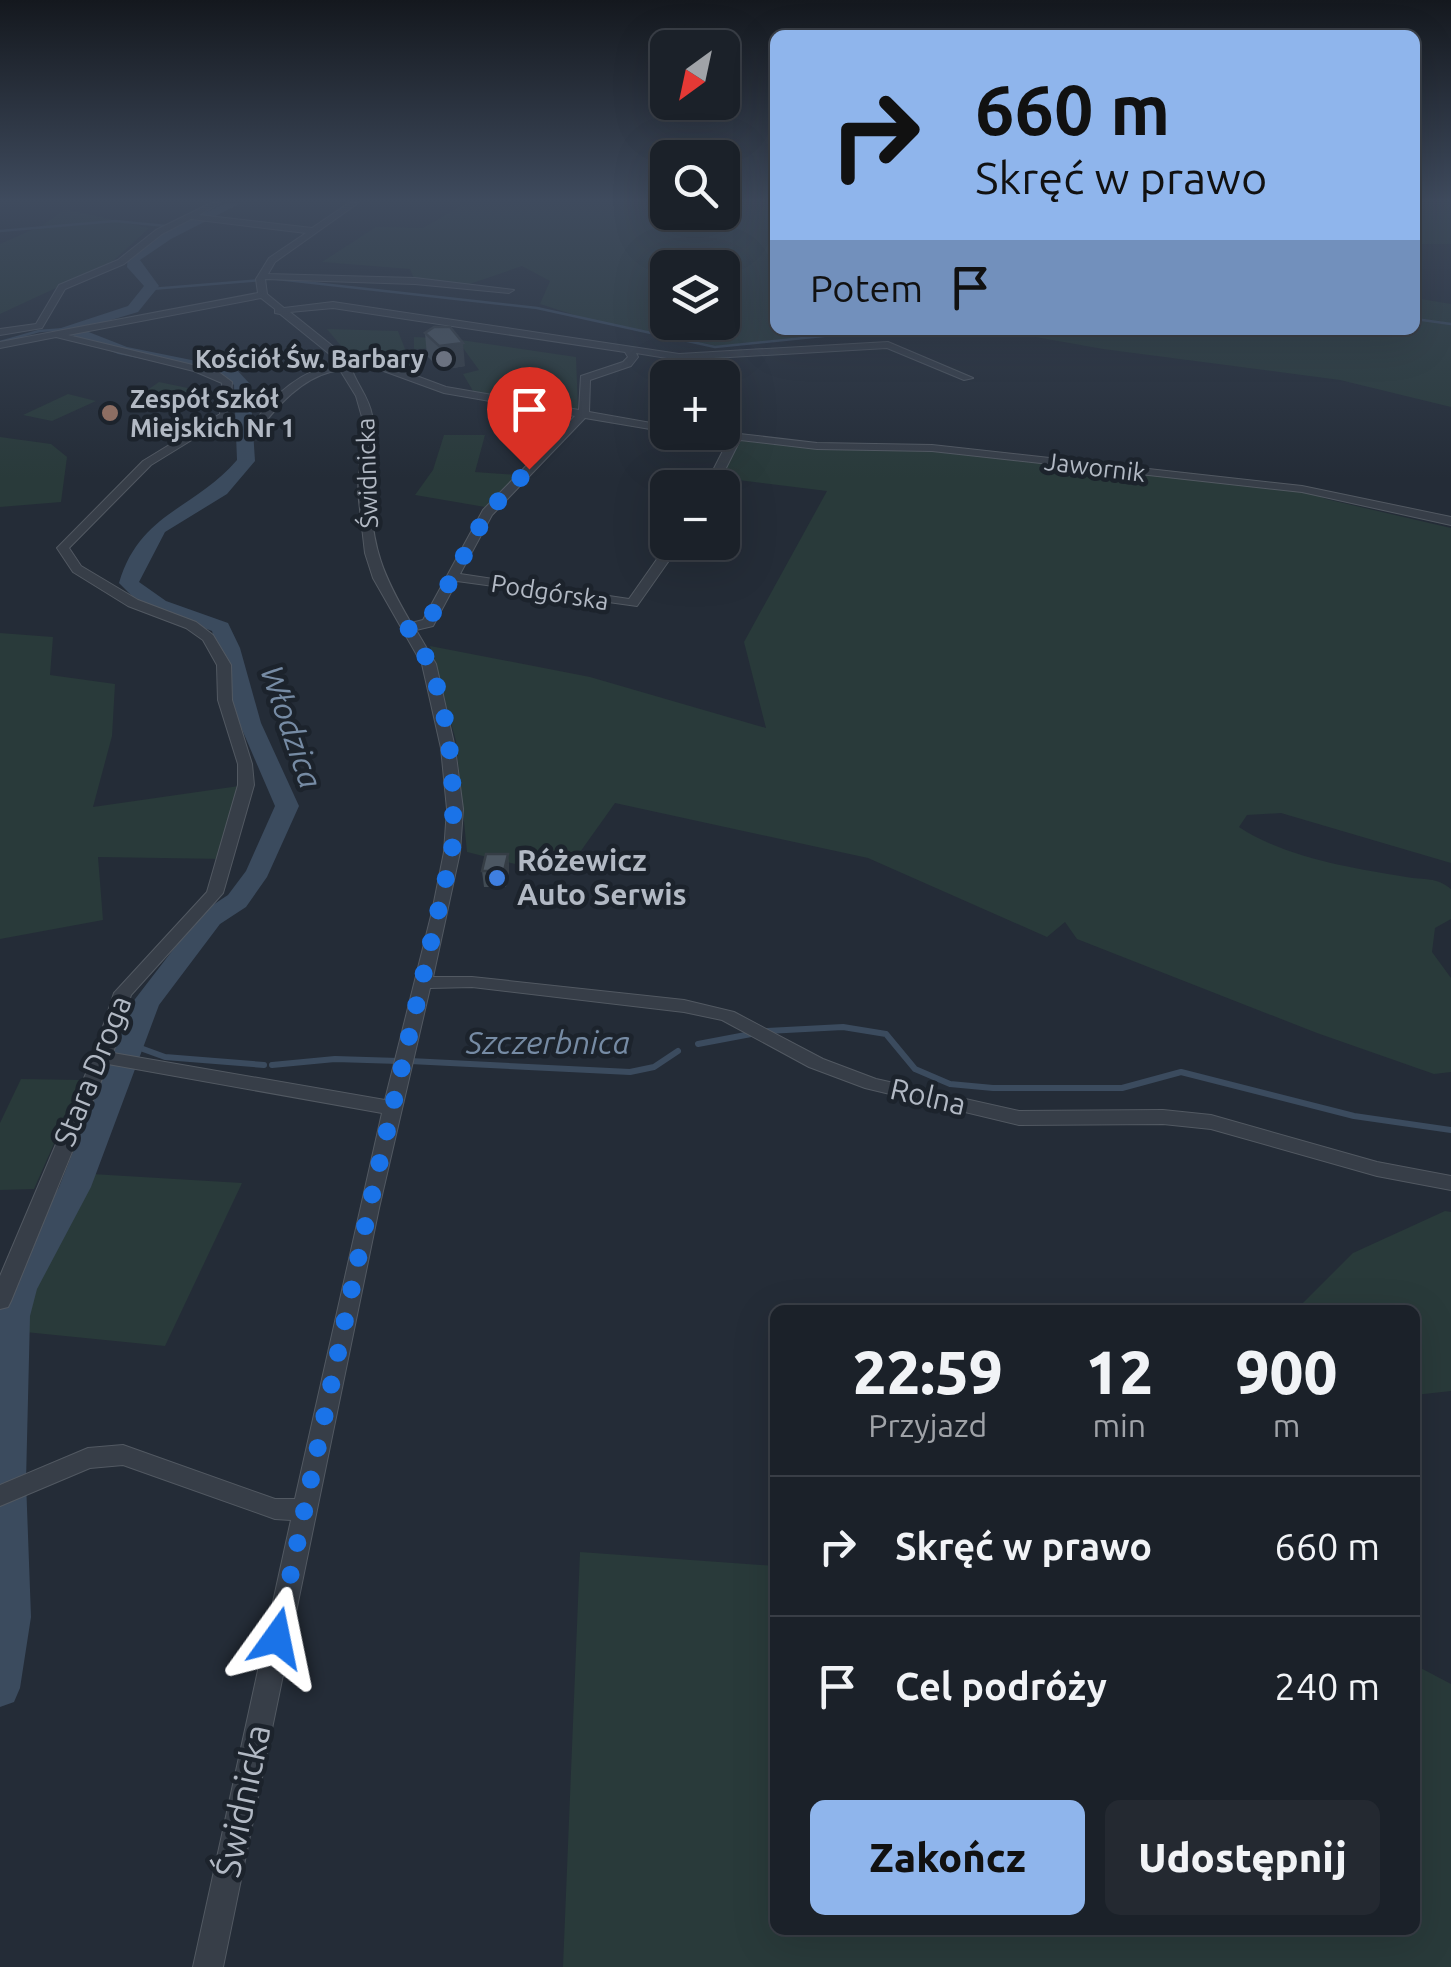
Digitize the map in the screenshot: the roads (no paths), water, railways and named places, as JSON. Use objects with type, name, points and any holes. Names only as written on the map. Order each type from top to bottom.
[{"type":"street","points":[[0,332],[39,326],[57,295]]},
{"type":"street","points":[[0,345],[263,295]]},
{"type":"street","name":"Świdnicka","points":[[208,1967],[303,1510],[452,852],[455,809],[437,692],[422,648],[378,578],[371,552],[364,492],[367,417],[362,396],[345,365],[320,339],[278,311],[263,295]]},
{"type":"street","points":[[278,311],[333,305],[629,351],[705,358],[888,345],[968,378]]},
{"type":"street","name":"Stara Droga","points":[[0,1300],[106,1058],[123,993],[214,893],[247,774],[228,715],[224,664],[208,638],[190,625],[133,603],[77,569],[62,548],[147,463],[222,418],[228,406],[226,382],[217,374],[101,349],[60,333]]},
{"type":"street","points":[[408,628],[428,622],[487,513],[584,413],[585,378],[627,364],[633,357],[629,351]]},
{"type":"street","points":[[259,422],[266,409],[282,402],[308,376],[345,365],[383,368],[444,390],[650,426]]},
{"type":"street","name":"Jawornik","points":[[740,437],[817,446],[932,448],[1302,489],[1451,521]]},
{"type":"street","name":"Podgórska","points":[[452,577],[632,603],[663,560]]},
{"type":"street","name":"Rolna","points":[[422,983],[472,982],[669,1004],[717,1014],[760,1031],[816,1063],[872,1084],[1019,1118],[1163,1117],[1211,1122],[1377,1169],[1447,1182]]},
{"type":"street","points":[[106,1058],[392,1108]]},
{"type":"street","points":[[0,1496],[88,1458],[123,1455],[275,1509],[303,1510]]},
{"type":"waterway","name":"Włodzica","points":[[0,1688],[11,1617],[8,1481],[13,1316],[20,1289],[75,1187],[146,1003],[211,918],[237,901],[258,872],[287,806],[245,711],[221,627],[159,606],[129,583],[158,528],[221,490],[246,461],[242,384],[230,372],[123,351],[66,329],[133,309],[145,295]]},
{"type":"waterway","points":[[419,295],[537,308],[715,347],[833,335]]},
{"type":"waterway","points":[[1420,320],[1451,324]]},
{"type":"waterway","points":[[0,342],[39,331],[66,329]]},
{"type":"waterway","name":"Szczerbnica","points":[[767,1031],[843,1027],[886,1034],[915,1069],[950,1084],[1122,1088],[1181,1072],[1354,1116],[1451,1130]]},
{"type":"waterway","name":"Szczerbnica","points":[[698,1044],[751,1034]]},
{"type":"waterway","name":"Szczerbnica","points":[[132,1045],[165,1057],[264,1065]]},
{"type":"waterway","name":"Szczerbnica","points":[[410,1061],[630,1072],[654,1067],[678,1051]]},
{"type":"waterway","name":"Szczerbnica","points":[[272,1065],[335,1059],[399,1061]]},
{"type":"place","name":"Kościół Św. Barbary","points":[[444,359]]},
{"type":"place","name":"Zespół Szkół Miejskich Nr 1","points":[[110,413]]},
{"type":"place","name":"Różewicz Auto Serwis","points":[[497,878]]}]
